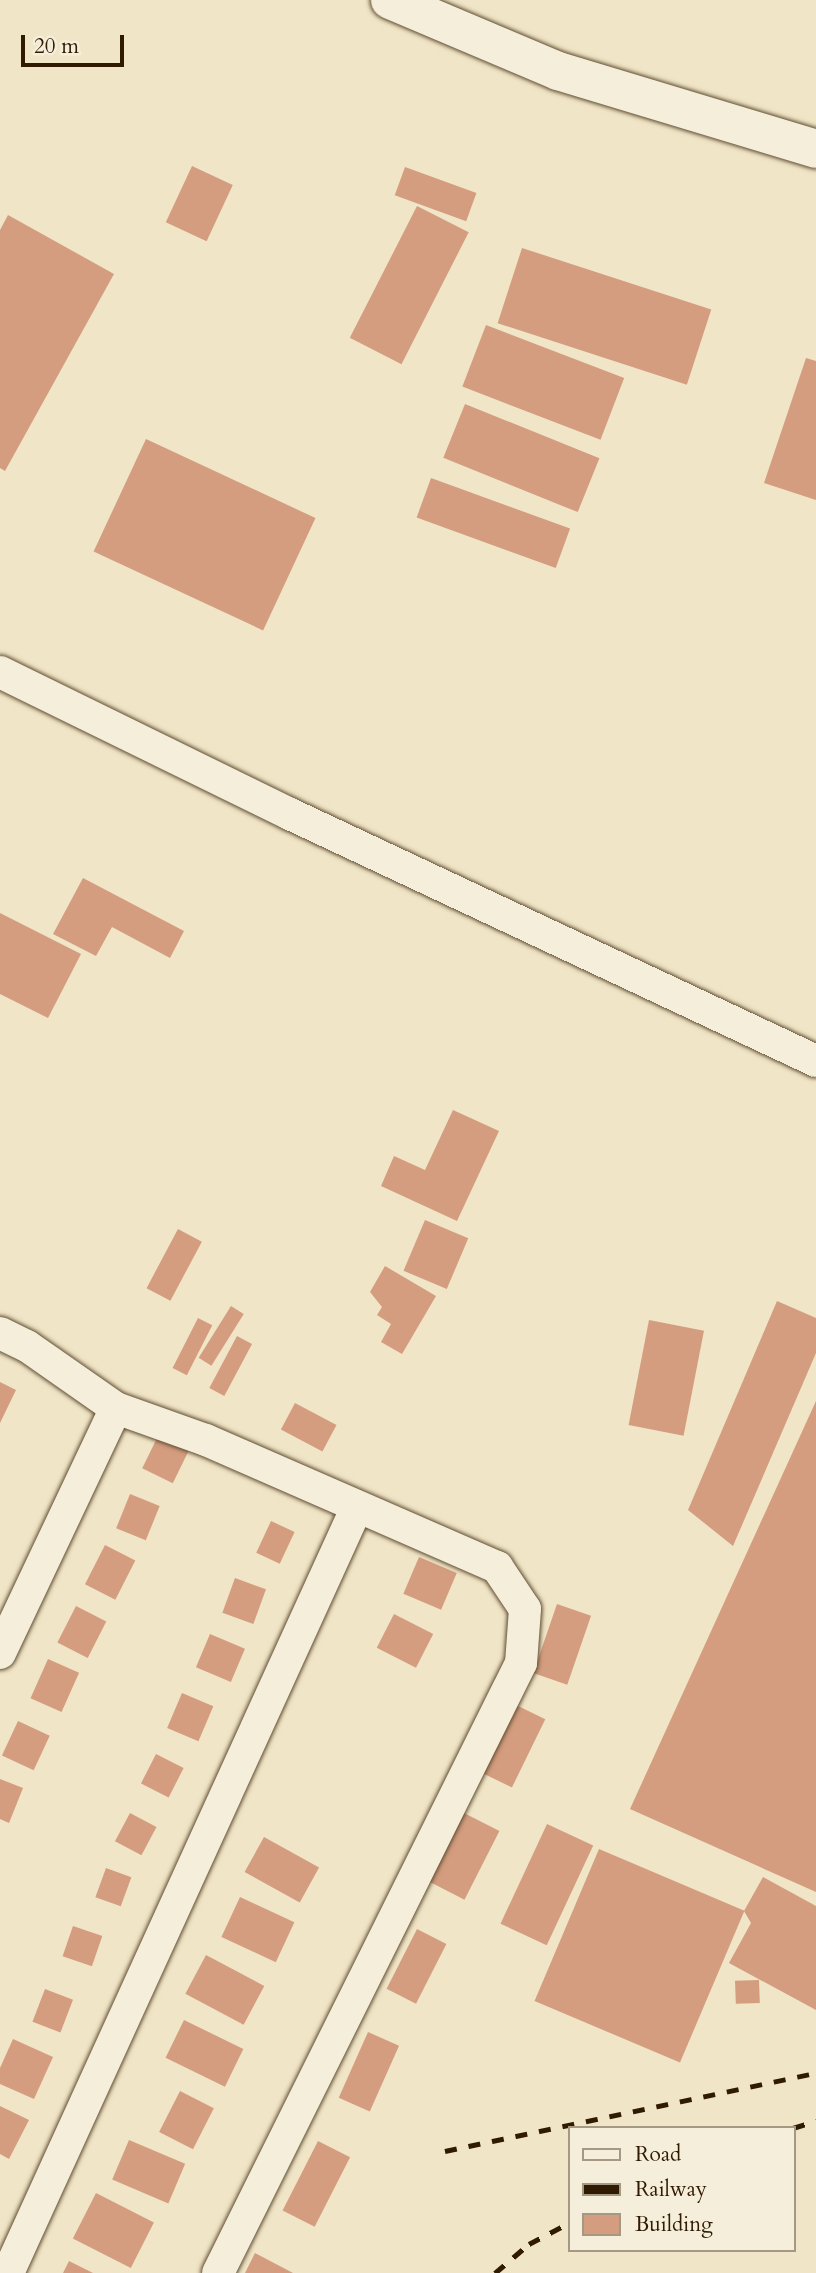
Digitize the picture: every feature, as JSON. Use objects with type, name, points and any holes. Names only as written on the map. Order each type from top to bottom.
[{"type":"street","points":[[390,0],[558,71],[816,149]]},
{"type":"street","points":[[0,672],[290,814],[816,1061]]},
{"type":"street","points":[[0,1333],[27,1346],[116,1408],[206,1440],[356,1509],[498,1567],[525,1609],[521,1663],[218,2273]]},
{"type":"street","points":[[0,1653],[116,1408]]},
{"type":"street","points":[[8,2273],[356,1509]]},
{"type":"building","points":[[192,166],[233,185],[207,241],[166,222]]},
{"type":"building","points":[[405,167],[476,193],[466,221],[395,195]]},
{"type":"building","points":[[417,206],[469,232],[401,364],[350,338]]},
{"type":"building","points":[[8,215],[114,274],[5,471],[0,468],[0,230]]},
{"type":"building","points":[[522,248],[711,309],[687,385],[498,323]]},
{"type":"building","points":[[486,325],[624,378],[601,440],[462,387]]},
{"type":"building","points":[[806,358],[816,361],[816,500],[764,483]]},
{"type":"building","points":[[465,404],[599,458],[578,512],[443,458]]},
{"type":"building","points":[[146,439],[315,518],[263,630],[94,551]]},
{"type":"building","points":[[431,478],[570,529],[556,568],[417,517]]},
{"type":"building","points":[[83,878],[184,931],[170,958],[112,927],[96,956],[53,934]]},
{"type":"building","points":[[0,913],[81,954],[48,1018],[0,994]]},
{"type":"building","points":[[453,1110],[499,1131],[457,1221],[381,1186],[394,1156],[425,1170]]},
{"type":"building","points":[[425,1220],[468,1238],[447,1289],[404,1271]]},
{"type":"building","points":[[178,1229],[202,1242],[170,1301],[147,1288]]},
{"type":"building","points":[[385,1266],[436,1296],[402,1354],[381,1342],[391,1324],[377,1315],[382,1307],[370,1292]]},
{"type":"building","points":[[777,1301],[816,1318],[816,1353],[733,1546],[688,1510]]},
{"type":"building","points":[[231,1306],[244,1314],[211,1366],[199,1358]]},
{"type":"building","points":[[198,1318],[212,1325],[187,1375],[173,1368]]},
{"type":"building","points":[[649,1320],[704,1331],[684,1436],[629,1425]]},
{"type":"building","points":[[237,1336],[252,1344],[224,1396],[209,1388]]},
{"type":"building","points":[[0,1382],[16,1390],[0,1423]]},
{"type":"building","points":[[816,1401],[816,1892],[630,1809]]},
{"type":"building","points":[[295,1403],[336,1425],[322,1452],[281,1429]]},
{"type":"building","points":[[158,1436],[189,1451],[173,1483],[142,1468]]},
{"type":"building","points":[[130,1494],[160,1506],[146,1540],[116,1528]]},
{"type":"building","points":[[271,1521],[295,1532],[280,1564],[256,1553]]},
{"type":"building","points":[[105,1545],[135,1560],[115,1600],[85,1584]]},
{"type":"building","points":[[419,1557],[457,1573],[441,1610],[403,1594]]},
{"type":"building","points":[[235,1578],[266,1589],[253,1624],[222,1613]]},
{"type":"building","points":[[557,1604],[591,1616],[567,1685],[533,1673]]},
{"type":"building","points":[[76,1606],[106,1621],[88,1658],[57,1643]]},
{"type":"building","points":[[394,1614],[433,1634],[416,1668],[377,1648]]},
{"type":"building","points":[[210,1634],[245,1649],[231,1682],[196,1667]]},
{"type":"building","points":[[48,1659],[79,1673],[62,1712],[31,1698]]},
{"type":"building","points":[[182,1693],[213,1706],[198,1741],[167,1728]]},
{"type":"building","points":[[512,1703],[545,1719],[512,1788],[479,1771]]},
{"type":"building","points":[[18,1721],[50,1736],[34,1770],[2,1755]]},
{"type":"building","points":[[156,1754],[184,1768],[169,1797],[141,1783]]},
{"type":"building","points":[[0,1779],[23,1788],[9,1823],[0,1819]]},
{"type":"building","points":[[462,1812],[499,1831],[464,1900],[427,1881]]},
{"type":"building","points":[[130,1813],[156,1827],[141,1855],[115,1841]]},
{"type":"building","points":[[547,1824],[593,1846],[547,1945],[501,1924]]},
{"type":"building","points":[[264,1837],[319,1868],[300,1903],[245,1872]]},
{"type":"building","points":[[599,1849],[744,1911],[680,2063],[535,2001]]},
{"type":"building","points":[[106,1868],[131,1877],[121,1906],[95,1897]]},
{"type":"building","points":[[763,1877],[816,1906],[816,2010],[729,1963],[751,1923],[744,1911]]},
{"type":"building","points":[[240,1897],[294,1922],[276,1962],[221,1937]]},
{"type":"building","points":[[73,1926],[102,1936],[92,1966],[63,1956]]},
{"type":"building","points":[[417,1929],[446,1944],[416,2004],[387,1989]]},
{"type":"building","points":[[206,1955],[264,1986],[244,2025],[185,1994]]},
{"type":"building","points":[[759,1980],[760,2003],[736,2004],[735,1981]]},
{"type":"building","points":[[45,1989],[73,2000],[60,2032],[32,2022]]},
{"type":"building","points":[[184,2020],[243,2049],[225,2087],[166,2058]]},
{"type":"building","points":[[368,2032],[399,2046],[370,2112],[339,2098]]},
{"type":"building","points":[[13,2039],[53,2057],[34,2099],[0,2084],[0,2068]]},
{"type":"building","points":[[180,2091],[214,2108],[193,2149],[159,2132]]},
{"type":"building","points":[[0,2106],[29,2120],[9,2159],[0,2154]]},
{"type":"building","points":[[129,2140],[185,2164],[168,2203],[112,2180]]},
{"type":"building","points":[[318,2141],[350,2157],[315,2227],[283,2210]]},
{"type":"building","points":[[96,2193],[154,2223],[131,2268],[73,2238]]},
{"type":"building","points":[[255,2253],[293,2273],[245,2273]]},
{"type":"building","points":[[69,2261],[93,2273],[63,2273]]},
{"type":"railway","points":[[445,2151],[816,2073]]},
{"type":"railway","points":[[795,2127],[816,2121]]},
{"type":"railway","points":[[495,2273],[529,2244],[568,2224]]}]
